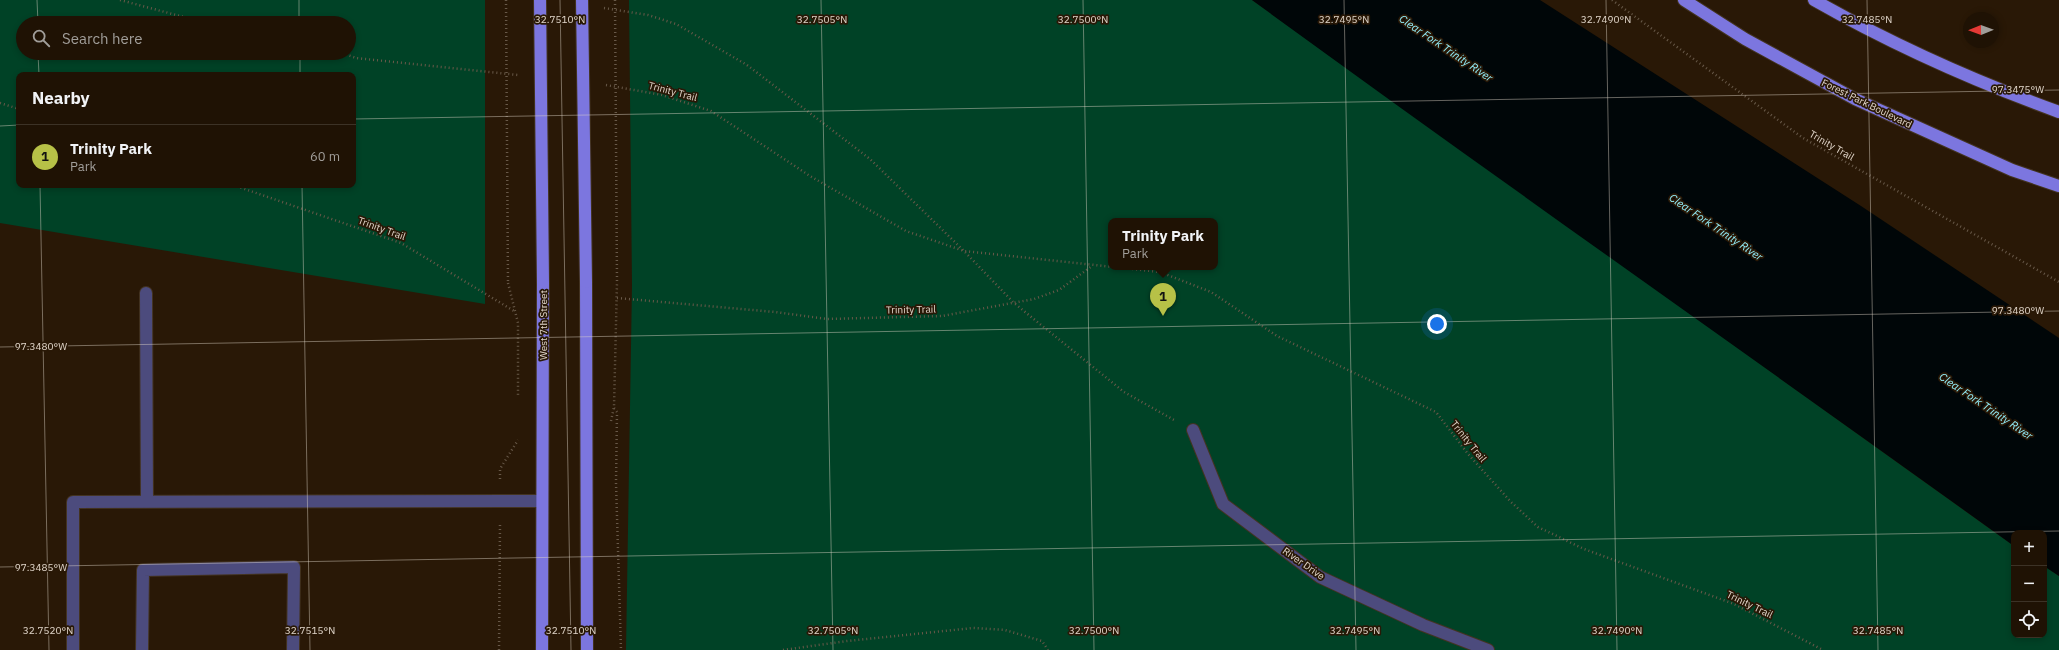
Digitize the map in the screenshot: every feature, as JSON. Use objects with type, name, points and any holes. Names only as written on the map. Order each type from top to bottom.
[{"type":"main road","name":"West 7th Street","points":[[540,0],[543,283],[542,650]]},
{"type":"main road","points":[[582,0],[586,282],[587,650]]},
{"type":"main road","name":"Forest Park Boulevard","points":[[1684,0],[1745,39],[1855,99],[2012,170],[2059,186]]},
{"type":"main road","points":[[1814,0],[1868,30],[1920,56],[2059,112]]},
{"type":"lane","points":[[146,293],[147,502]]},
{"type":"lane","name":"River Drive","points":[[1193,430],[1223,504],[1314,572],[1423,625],[1488,650]]},
{"type":"lane","points":[[73,650],[73,502],[542,500]]},
{"type":"lane","points":[[142,650],[143,570],[294,567],[293,650]]},
{"type":"path","points":[[120,0],[180,16]]},
{"type":"path","points":[[506,0],[508,283]]},
{"type":"path","points":[[615,0],[617,298],[614,407],[617,412],[616,483],[621,650]]},
{"type":"path","name":"Trinity Trail","points":[[1612,0],[1803,138],[2059,282]]},
{"type":"path","name":"Trinity Trail","points":[[602,8],[648,15],[676,24],[747,65],[870,160],[964,251],[1014,303],[1124,392],[1193,430]]},
{"type":"path","points":[[356,58],[524,75]]},
{"type":"path","name":"Trinity Trail","points":[[598,84],[662,95],[711,112],[810,176],[906,231],[964,251],[1108,267]]},
{"type":"path","points":[[0,103],[16,108]]},
{"type":"path","name":"Trinity Trail","points":[[242,188],[401,243],[514,311]]},
{"type":"path","name":"Trinity Trail","points":[[617,298],[775,312],[827,319],[942,316],[1034,299],[1059,290],[1092,266]]},
{"type":"path","name":"Trinity Trail","points":[[1137,270],[1160,272],[1211,292],[1277,336],[1436,412],[1468,454],[1511,502],[1538,527],[1584,549],[1734,604],[1823,650]]},
{"type":"path","points":[[499,650],[500,469],[518,440]]},
{"type":"path","points":[[783,650],[847,641],[973,628],[1006,630],[1042,641],[1048,650]]},
{"type":"green space","points":[[0,0],[485,0],[485,304],[0,223]]},
{"type":"green space","points":[[629,0],[1252,0],[2011,544],[2011,638],[2047,638],[2047,568],[2059,576],[2059,650],[626,650],[632,285]]},
{"type":"water","name":"Clear Fork Trinity River","points":[[1252,0],[1540,0],[1861,206],[2059,338],[2059,576],[2047,568],[2047,530],[2011,530],[2011,544]]},
{"type":"place","name":"Trinity Park","points":[[1163,316]]}]
